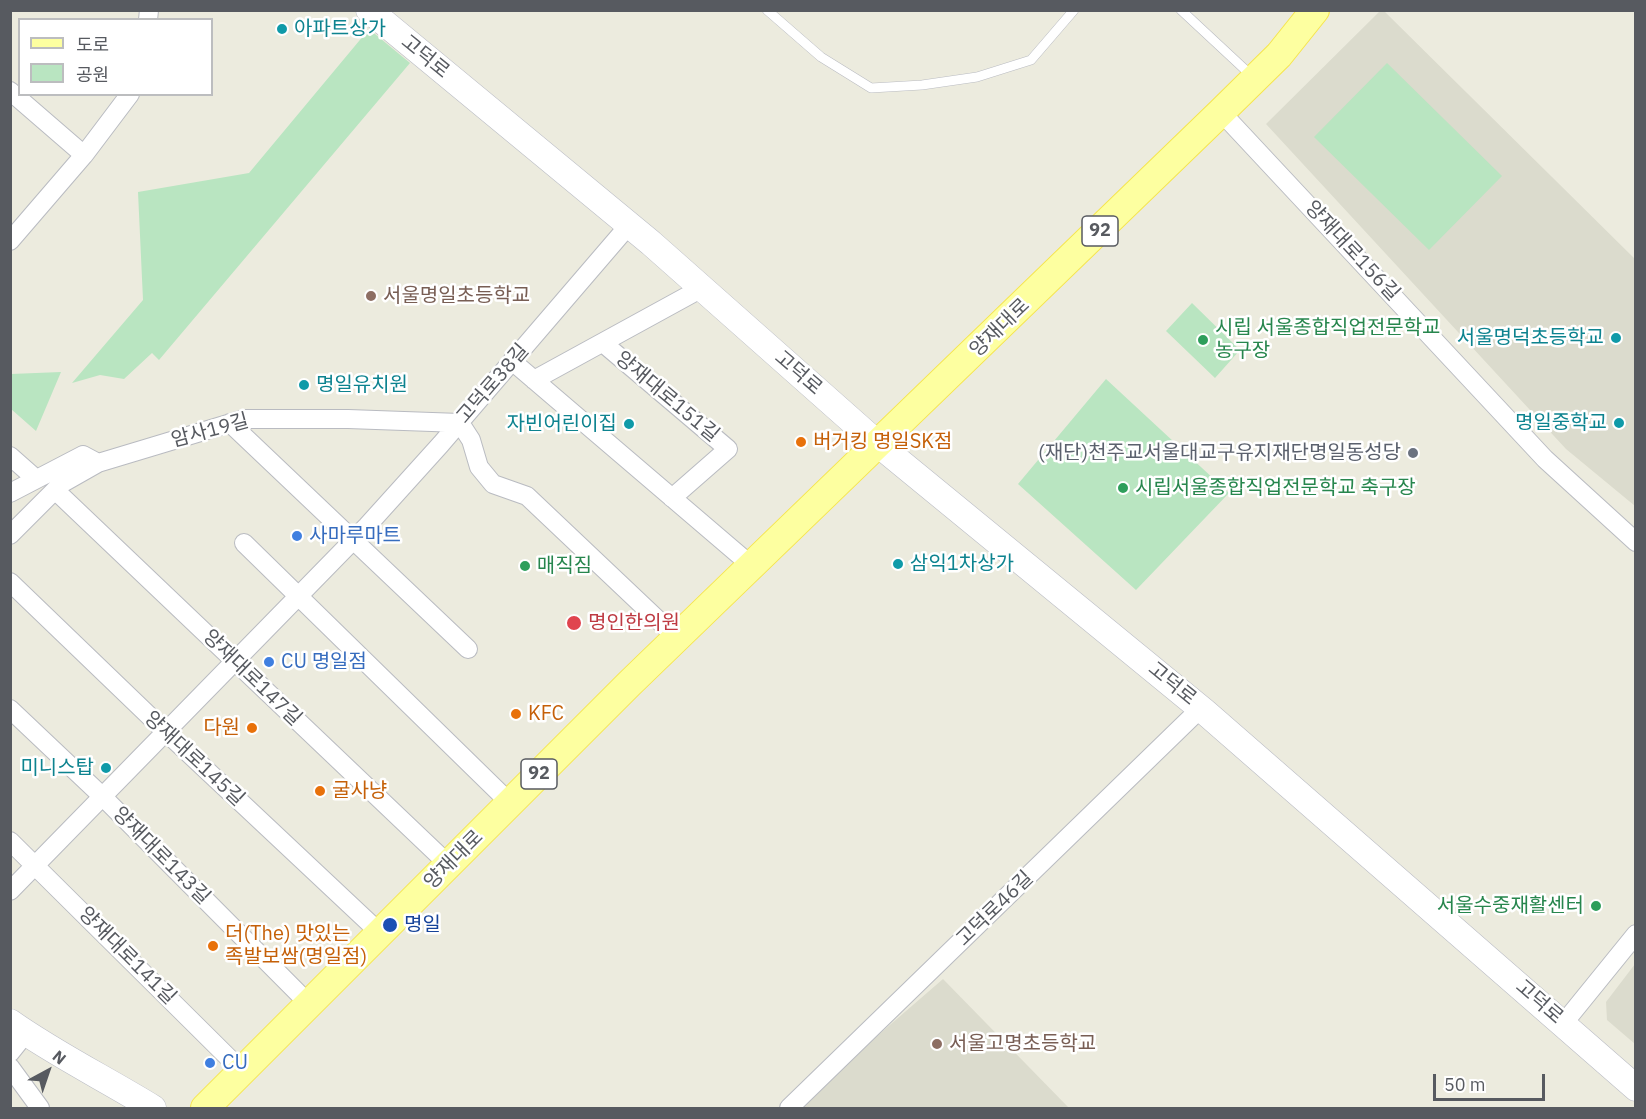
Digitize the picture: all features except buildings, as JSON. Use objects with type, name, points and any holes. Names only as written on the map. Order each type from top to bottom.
[{"type":"main road","name":"고덕로","points":[[369,10],[629,225],[878,444],[1201,708],[1635,1088]]},
{"type":"main road","name":"양재대로","points":[[205,1108],[677,638],[1255,79],[1315,10]]},
{"type":"main road","points":[[16,1036],[113,1083],[153,1108]]},
{"type":"street","points":[[10,91],[84,155]]},
{"type":"street","points":[[10,241],[84,155],[128,96]]},
{"type":"street","name":"양재대로156길","points":[[1221,112],[1545,459],[1635,542]]},
{"type":"street","name":"고덕로38길","points":[[10,891],[353,540],[460,423],[629,225]]},
{"type":"street","points":[[534,380],[702,288]]},
{"type":"street","name":"양재대로151길","points":[[603,343],[729,449],[672,498]]},
{"type":"street","points":[[512,361],[752,566]]},
{"type":"street","name":"암사19길","points":[[10,493],[82,455],[98,463],[244,419],[348,419],[460,423]]},
{"type":"street","points":[[230,423],[468,649]]},
{"type":"street","points":[[460,423],[471,440],[479,467],[493,484],[527,496],[677,638]]},
{"type":"street","points":[[10,456],[36,479]]},
{"type":"street","points":[[10,535],[61,484],[98,463]]},
{"type":"street","name":"양재대로147길","points":[[55,490],[449,865]]},
{"type":"street","points":[[244,543],[510,803]]},
{"type":"street","name":"양재대로145길","points":[[10,582],[166,733],[380,933]]},
{"type":"street","name":"고덕로46길","points":[[789,1108],[1201,708]]},
{"type":"street","name":"양재대로143길","points":[[10,709],[103,797],[309,1004]]},
{"type":"street","name":"양재대로141길","points":[[10,841],[243,1072]]},
{"type":"street","points":[[1563,1024],[1635,934]]},
{"type":"street","points":[[10,1067],[40,1108]]},
{"type":"lane","points":[[767,10],[821,57],[871,88],[922,85],[977,77],[1031,60],[1074,10]]},
{"type":"lane","points":[[1181,10],[1255,79]]},
{"type":"shaded area","points":[[1380,11],[1384,11],[1635,259],[1635,506],[1566,449],[1266,124]]},
{"type":"shaded area","points":[[1635,964],[1635,1044],[1607,1020],[1606,1002]]},
{"type":"shaded area","name":"서울고명초등학교","points":[[943,979],[1069,1108],[794,1108]]},
{"type":"green space","points":[[369,29],[410,63],[159,360],[152,353],[124,379],[100,375],[72,383],[143,300],[138,192],[249,173]]},
{"type":"green space","points":[[1387,63],[1502,176],[1429,250],[1314,137]]},
{"type":"green space","name":"시립 서울종합직업전문학교 농구장","points":[[1192,303],[1240,350],[1215,378],[1166,331]]},
{"type":"green space","points":[[61,372],[36,431],[11,409],[11,374]]},
{"type":"green space","name":"시립서울종합직업전문학교 축구장","points":[[1106,379],[1229,493],[1136,590],[1018,484]]},
{"type":"place","name":"아파트상가","points":[[282,29]]},
{"type":"place","name":"서울명일초등학교","points":[[371,296]]},
{"type":"place","name":"서울명덕초등학교","points":[[1616,338]]},
{"type":"place","name":"시립 서울종합직업전문학교 농구장","points":[[1203,340]]},
{"type":"place","name":"명일유치원","points":[[304,385]]},
{"type":"place","name":"명일중학교","points":[[1619,423]]},
{"type":"place","name":"자빈어린이집","points":[[629,424]]},
{"type":"place","name":"버거킹 명일SK점","points":[[801,442]]},
{"type":"place","name":"(재단)천주교서울대교구유지재단명일동성당","points":[[1413,453]]},
{"type":"place","name":"시립서울종합직업전문학교 축구장","points":[[1123,488]]},
{"type":"place","name":"사마루마트","points":[[297,536]]},
{"type":"place","name":"삼익1차상가","points":[[898,564]]},
{"type":"place","name":"매직짐","points":[[525,566]]},
{"type":"place","name":"명인한의원","points":[[574,623]]},
{"type":"place","name":"CU 명일점","points":[[269,662]]},
{"type":"place","name":"KFC","points":[[516,714]]},
{"type":"place","name":"다원","points":[[252,728]]},
{"type":"place","name":"미니스탑","points":[[106,768]]},
{"type":"place","name":"굴사냥","points":[[320,791]]},
{"type":"place","name":"서울수중재활센터","points":[[1596,906]]},
{"type":"place","name":"명일","points":[[390,925]]},
{"type":"place","name":"더(The) 맛있는 족발보쌈(명일점)","points":[[213,946]]},
{"type":"place","name":"서울고명초등학교","points":[[937,1044]]},
{"type":"place","name":"CU","points":[[210,1063]]}]
